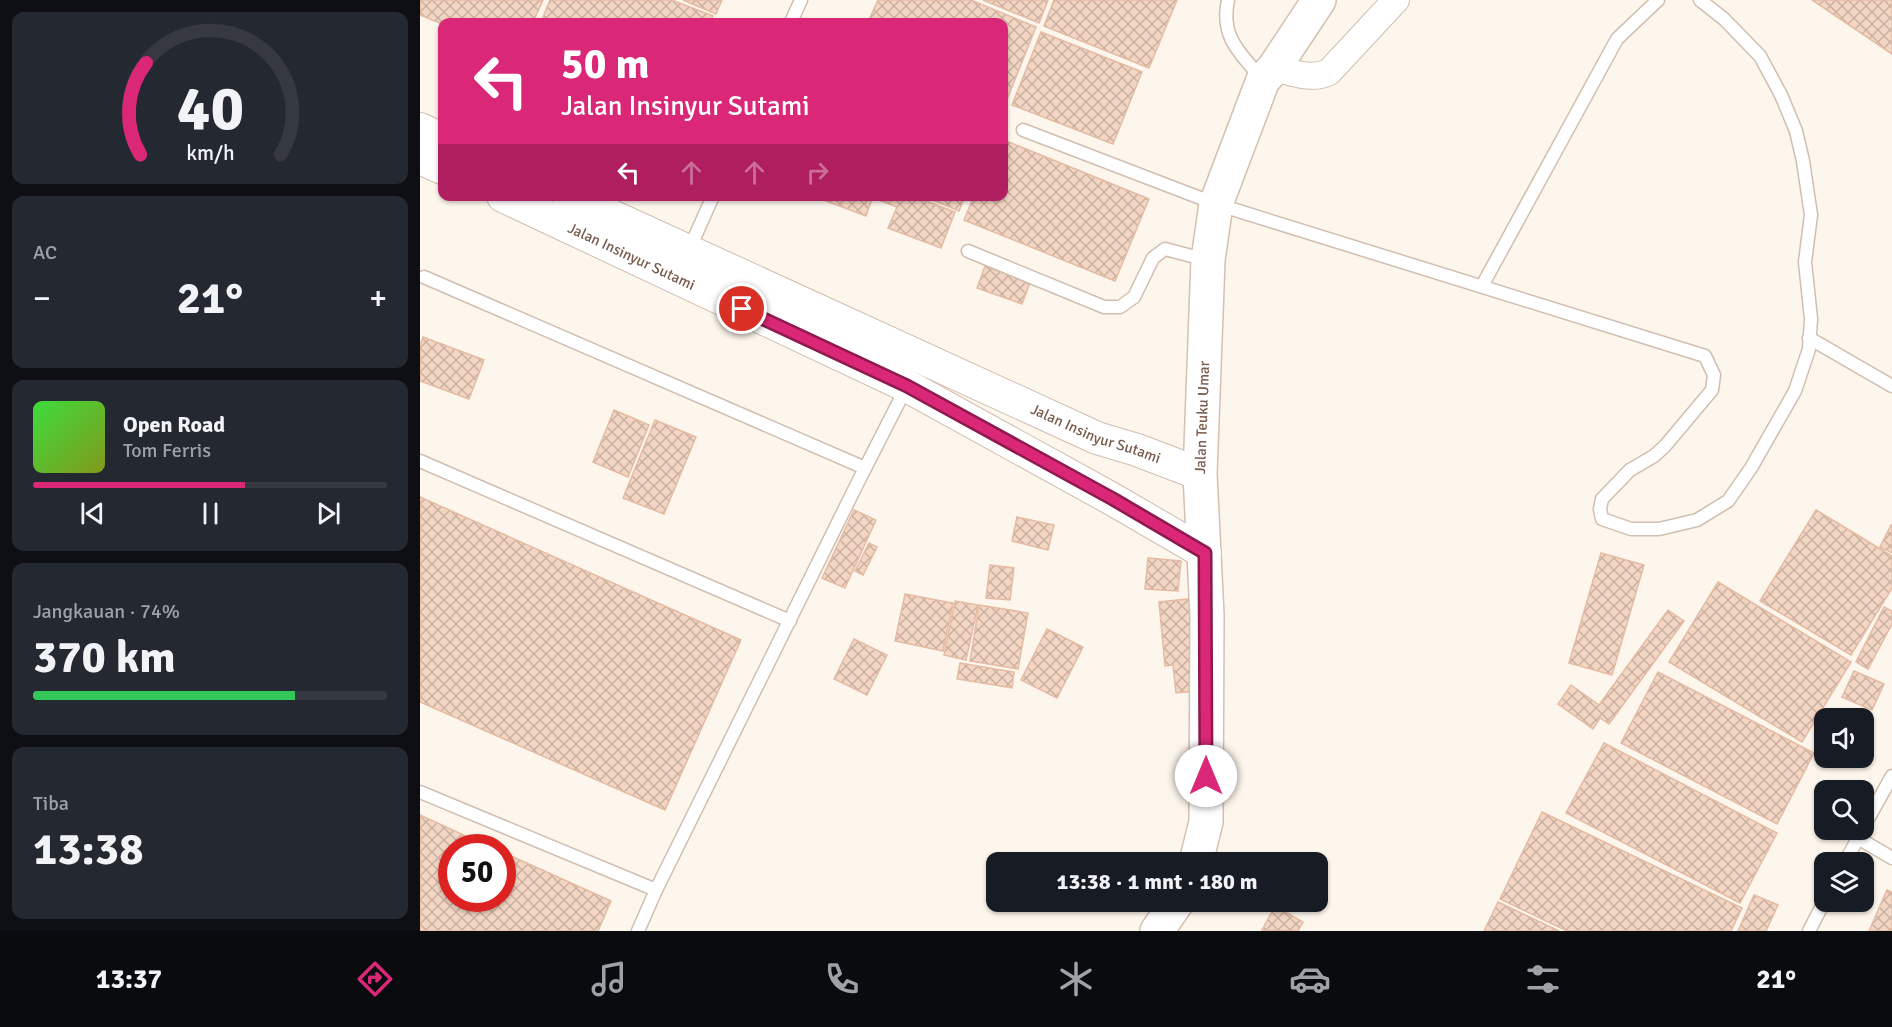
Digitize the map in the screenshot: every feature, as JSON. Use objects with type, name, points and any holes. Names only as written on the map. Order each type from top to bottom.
[{"type":"main road","name":"Jalan Teuku Umar","points":[[1198,852],[1206,822],[1205,553],[1200,474],[1208,260],[1216,204],[1268,74],[1319,0]]},
{"type":"main road","points":[[1157,931],[1170,912]]},
{"type":"street","points":[[1268,74],[1310,77],[1329,72],[1396,0]]},
{"type":"street","points":[[420,129],[438,137]]},
{"type":"street","points":[[420,158],[438,166]]},
{"type":"street","name":"Jalan Insinyur Sutami","points":[[516,201],[683,265],[1097,438],[1137,450],[1200,474]]},
{"type":"street","name":"Jalan Insinyur Sutami","points":[[576,201],[683,265],[1113,499],[1205,553]]},
{"type":"lane","points":[[793,18],[801,0]]},
{"type":"lane","points":[[1228,0],[1225,13],[1232,44],[1268,74]]},
{"type":"lane","points":[[1482,286],[1617,39],[1658,0]]},
{"type":"lane","points":[[1023,130],[1216,204],[1705,356],[1714,375],[1712,390],[1665,446],[1654,456],[1630,470],[1602,499],[1600,509],[1602,519],[1631,529],[1659,529],[1697,520],[1728,501],[1795,391],[1809,349],[1811,319],[1805,262],[1811,215],[1796,131],[1781,95],[1760,56],[1724,19],[1700,0]]},
{"type":"lane","points":[[683,265],[711,201]]},
{"type":"lane","points":[[968,251],[1104,308],[1120,307],[1134,297],[1153,258],[1165,249],[1208,260]]},
{"type":"lane","points":[[424,277],[865,468]]},
{"type":"lane","points":[[1809,338],[1892,386]]},
{"type":"lane","points":[[638,931],[656,890],[907,386]]},
{"type":"lane","points":[[420,461],[790,621]]},
{"type":"lane","points":[[1874,809],[1892,776]]},
{"type":"lane","points":[[420,792],[656,890]]},
{"type":"lane","points":[[1871,840],[1892,858]]},
{"type":"lane","points":[[1809,931],[1819,912]]},
{"type":"building","points":[[420,0],[543,0],[535,18],[438,18],[438,22],[420,15]]},
{"type":"building","points":[[550,0],[672,0],[713,16],[712,18],[543,18]]},
{"type":"building","points":[[683,0],[722,0],[716,14]]},
{"type":"building","points":[[878,0],[971,0],[1036,27],[1008,97],[1008,18],[870,18]]},
{"type":"building","points":[[983,0],[1048,0],[1039,23]]},
{"type":"building","points":[[1054,0],[1177,0],[1149,68],[1044,26]]},
{"type":"building","points":[[1812,0],[1892,0],[1892,54]]},
{"type":"building","points":[[1041,32],[1142,72],[1113,144],[1012,105]]},
{"type":"building","points":[[1008,142],[1149,199],[1115,281],[964,220],[972,201],[1008,201]]},
{"type":"building","points":[[826,201],[871,201],[866,216]]},
{"type":"building","points":[[881,201],[926,201],[955,212],[941,248],[888,228],[897,207]]},
{"type":"building","points":[[935,201],[963,201],[959,211]]},
{"type":"building","points":[[985,266],[1030,283],[1022,304],[977,288]]},
{"type":"building","points":[[423,337],[484,360],[469,399],[420,381],[420,346]]},
{"type":"building","points":[[614,410],[649,425],[628,477],[593,462]]},
{"type":"building","points":[[655,420],[696,437],[664,514],[623,498]]},
{"type":"building","points":[[420,497],[741,640],[665,810],[420,702]]},
{"type":"building","points":[[854,510],[876,520],[845,588],[822,578]]},
{"type":"building","points":[[1816,510],[1892,556],[1892,588],[1851,655],[1760,601]]},
{"type":"building","points":[[1017,517],[1054,525],[1048,550],[1012,541]]},
{"type":"building","points":[[1892,525],[1892,553],[1880,547]]},
{"type":"building","points":[[869,543],[877,547],[863,575],[855,571]]},
{"type":"building","points":[[1601,553],[1644,565],[1612,675],[1569,663]]},
{"type":"building","points":[[1148,558],[1181,561],[1178,591],[1145,589]]},
{"type":"building","points":[[990,565],[1014,568],[1010,600],[986,598]]},
{"type":"building","points":[[1718,582],[1851,662],[1823,708],[1814,708],[1814,722],[1802,742],[1669,662]]},
{"type":"building","points":[[905,594],[953,603],[943,651],[895,641]]},
{"type":"building","points":[[1196,598],[1197,691],[1176,693],[1173,665],[1165,666],[1159,602]]},
{"type":"building","points":[[955,601],[978,605],[966,660],[944,655]]},
{"type":"building","points":[[979,605],[1028,613],[1018,669],[970,661]]},
{"type":"building","points":[[1884,607],[1892,611],[1892,624],[1868,669],[1856,662]]},
{"type":"building","points":[[1668,610],[1684,621],[1609,724],[1600,718],[1593,729],[1558,704],[1571,685],[1599,705]]},
{"type":"building","points":[[1047,629],[1083,647],[1057,698],[1021,680]]},
{"type":"building","points":[[854,639],[887,655],[867,695],[834,679]]},
{"type":"building","points":[[960,663],[1014,672],[1012,688],[957,679]]},
{"type":"building","points":[[1854,671],[1884,684],[1873,708],[1867,708],[1842,697]]},
{"type":"building","points":[[1658,672],[1814,753],[1777,824],[1621,743]]},
{"type":"building","points":[[1604,743],[1777,833],[1740,903],[1566,813]]},
{"type":"building","points":[[1542,812],[1742,908],[1731,931],[1567,931],[1500,899]]},
{"type":"building","points":[[420,815],[461,834],[438,834],[438,912],[516,912],[516,858],[611,901],[598,931],[420,931]]},
{"type":"building","points":[[1887,890],[1892,892],[1892,931],[1869,931]]},
{"type":"building","points":[[1754,895],[1778,905],[1766,931],[1738,931]]},
{"type":"building","points":[[1498,902],[1559,931],[1484,931]]},
{"type":"building","points":[[1272,912],[1286,912],[1303,922],[1298,931],[1262,930]]},
{"type":"route","points":[[742,309],[907,386],[1113,499],[1205,553],[1206,776]]}]
